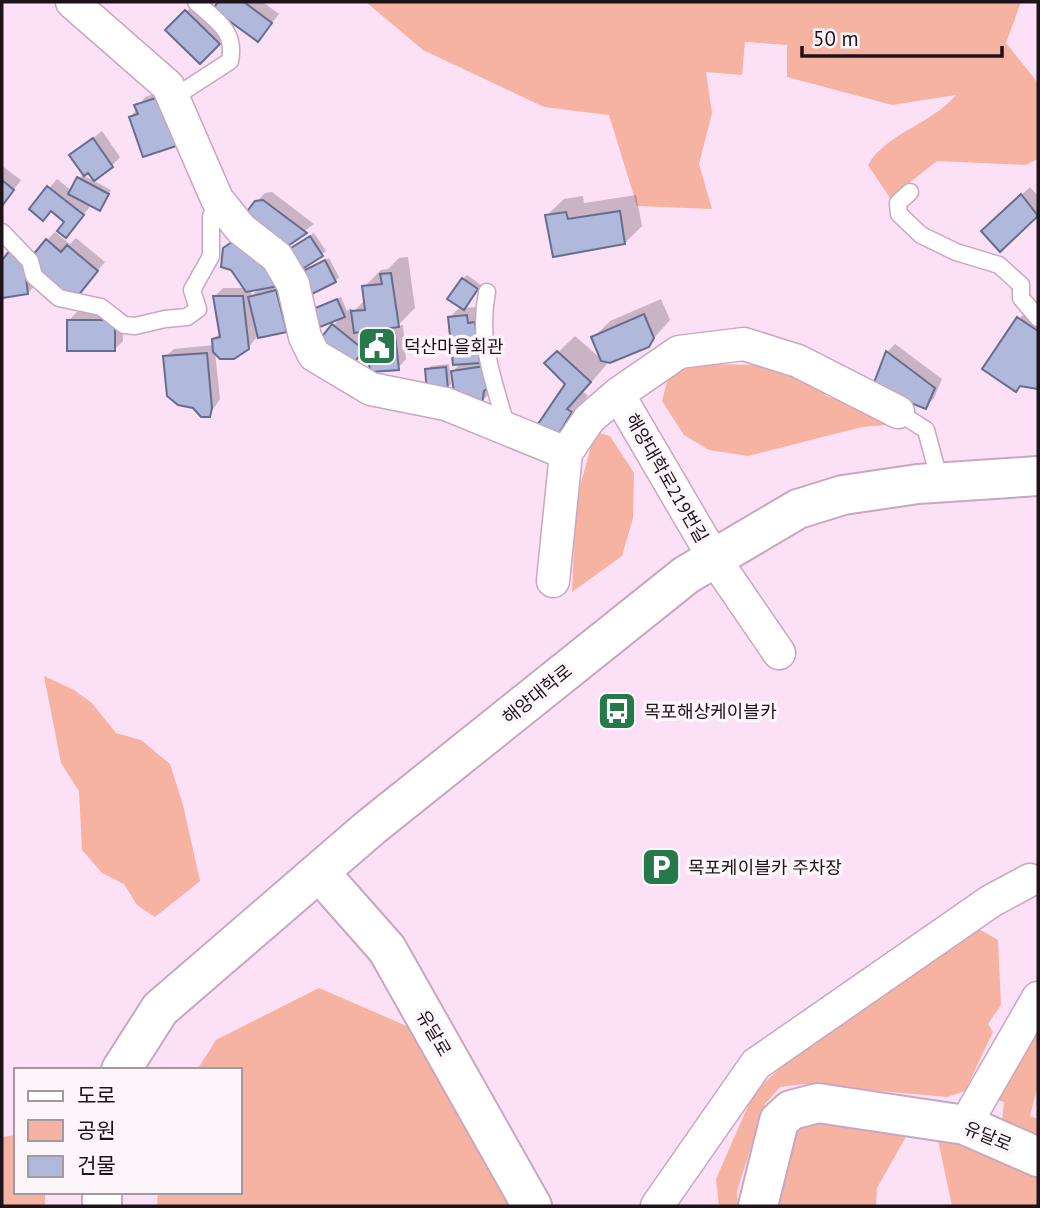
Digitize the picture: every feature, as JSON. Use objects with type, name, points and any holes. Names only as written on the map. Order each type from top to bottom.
[{"type":"street","points":[[72,2],[168,86],[217,199],[241,229],[277,257],[293,284],[305,337],[314,355],[371,389],[446,404],[566,453],[553,581]]},
{"type":"street","points":[[618,394],[679,352],[744,344],[798,361],[898,412]]},
{"type":"street","name":"해양대학로219번길","points":[[566,453],[589,419],[618,394],[714,558],[779,653]]},
{"type":"street","name":"해양대학로","points":[[122,1068],[160,1009],[318,872],[686,575],[798,509],[843,495],[940,482],[1038,476]]},
{"type":"street","name":"유달로","points":[[318,872],[387,949],[532,1206]]},
{"type":"street","points":[[657,1206],[756,1064],[990,901],[1030,880]]},
{"type":"street","points":[[965,1125],[1038,998]]},
{"type":"street","name":"유달로","points":[[758,1206],[779,1121],[791,1110],[818,1103],[965,1125],[1038,1157]]},
{"type":"lane","points":[[173,98],[230,61],[233,46],[224,27],[196,2]]},
{"type":"lane","points":[[910,192],[898,203],[899,214],[921,235],[956,252],[999,265],[1021,285],[1021,298],[1038,318]]},
{"type":"lane","points":[[2,232],[30,261],[34,276],[60,298],[101,307],[124,325],[135,326],[187,317],[198,309],[192,290],[211,256],[214,245],[211,217],[217,199]]},
{"type":"lane","points":[[487,292],[481,321],[484,343],[507,429]]},
{"type":"lane","points":[[898,412],[926,430],[940,482]]},
{"type":"green space","points":[[366,2],[1021,2],[1006,43],[1038,83],[1038,159],[1026,165],[937,161],[890,198],[868,165],[876,154],[897,136],[935,114],[956,95],[892,105],[787,77],[787,45],[745,42],[742,75],[706,72],[712,113],[699,164],[712,209],[637,206],[609,115],[544,107],[423,50]]},
{"type":"green space","points":[[702,364],[772,365],[806,373],[826,396],[902,424],[862,427],[748,456],[709,450],[684,435],[662,401],[669,374]]},
{"type":"green space","points":[[595,432],[610,436],[634,473],[633,518],[622,556],[572,592],[576,501]]},
{"type":"green space","points":[[44,676],[74,690],[92,703],[116,733],[141,740],[170,764],[183,805],[200,881],[155,917],[137,905],[124,884],[102,873],[82,850],[79,791],[61,763]]},
{"type":"green space","points":[[977,928],[998,940],[1001,1005],[988,1024],[993,1032],[965,1091],[947,1097],[803,1084],[780,1087],[765,1104],[737,1191],[738,1206],[719,1206],[716,1179],[754,1092],[787,1062]]},
{"type":"green space","points":[[319,988],[409,1027],[512,1206],[157,1206],[158,1194],[242,1194],[242,1068],[198,1068],[216,1040]]},
{"type":"green space","points":[[1038,1023],[1038,1085],[1030,1116],[1038,1119],[1038,1137],[1002,1122],[1004,1102],[994,1099]]},
{"type":"green space","points":[[812,1120],[963,1140],[1038,1172],[1038,1206],[952,1206],[938,1140],[907,1135],[877,1188],[876,1206],[773,1206],[792,1133]]},
{"type":"green space","points":[[14,1135],[14,1194],[45,1194],[45,1206],[2,1206],[2,1137]]},
{"type":"building","points":[[218,2],[244,2],[272,23],[258,42],[213,9]]},
{"type":"building","points":[[185,10],[220,44],[200,64],[165,30]]},
{"type":"building","points":[[162,96],[179,145],[143,157],[129,117],[138,114],[134,105]]},
{"type":"building","points":[[93,138],[113,167],[94,181],[88,173],[84,176],[69,155]]},
{"type":"building","points":[[77,177],[109,194],[100,211],[68,194]]},
{"type":"building","points":[[2,180],[14,190],[2,206]]},
{"type":"building","points":[[47,186],[84,215],[66,238],[57,231],[64,222],[51,211],[43,221],[29,209]]},
{"type":"building","points":[[1021,194],[1038,216],[1000,252],[981,231]]},
{"type":"building","points":[[263,200],[307,233],[279,252],[239,222],[255,201]]},
{"type":"building","points":[[620,211],[625,244],[553,257],[545,215],[566,212],[568,219]]},
{"type":"building","points":[[241,236],[279,286],[246,292],[231,270],[221,267],[223,248]]},
{"type":"building","points":[[310,236],[323,256],[296,273],[283,253]]},
{"type":"building","points":[[46,239],[61,252],[67,245],[98,271],[73,302],[42,277],[33,255]]},
{"type":"building","points":[[11,249],[24,261],[28,294],[2,298],[2,260]]},
{"type":"building","points":[[325,260],[336,282],[308,296],[297,274]]},
{"type":"building","points":[[391,273],[399,327],[354,333],[351,311],[365,310],[362,286],[382,284],[380,274]]},
{"type":"building","points":[[462,278],[478,289],[464,310],[447,299]]},
{"type":"building","points":[[276,290],[287,332],[258,338],[248,297]]},
{"type":"building","points":[[213,296],[243,296],[249,349],[234,359],[220,359],[213,352],[212,339],[220,337]]},
{"type":"building","points":[[337,299],[345,317],[320,327],[313,309]]},
{"type":"building","points":[[644,314],[654,338],[649,347],[610,363],[601,361],[591,337]]},
{"type":"building","points":[[467,315],[468,323],[475,322],[480,363],[453,365],[448,317]]},
{"type":"building","points":[[1017,317],[1038,331],[1038,389],[1020,386],[1016,392],[982,369]]},
{"type":"building","points":[[67,320],[115,320],[115,351],[67,351]]},
{"type":"building","points":[[332,324],[364,350],[349,369],[317,343]]},
{"type":"building","points":[[395,333],[399,370],[370,372],[367,346],[359,345],[359,337]]},
{"type":"building","points":[[557,351],[591,382],[567,409],[572,412],[554,442],[534,430],[565,384],[544,363]]},
{"type":"building","points":[[886,351],[935,388],[926,409],[872,388]]},
{"type":"building","points":[[207,353],[212,408],[210,417],[201,417],[193,408],[178,405],[167,396],[163,356]]},
{"type":"building","points":[[485,366],[488,388],[484,391],[482,404],[455,400],[451,371]]},
{"type":"building","points":[[446,367],[448,390],[427,392],[425,369]]},
{"type":"place","name":"덕산마을회관","points":[[377,346]]},
{"type":"place","name":"목포해상케이블카","points":[[617,711]]},
{"type":"place","name":"목포케이블카 주차장","points":[[661,867]]}]
